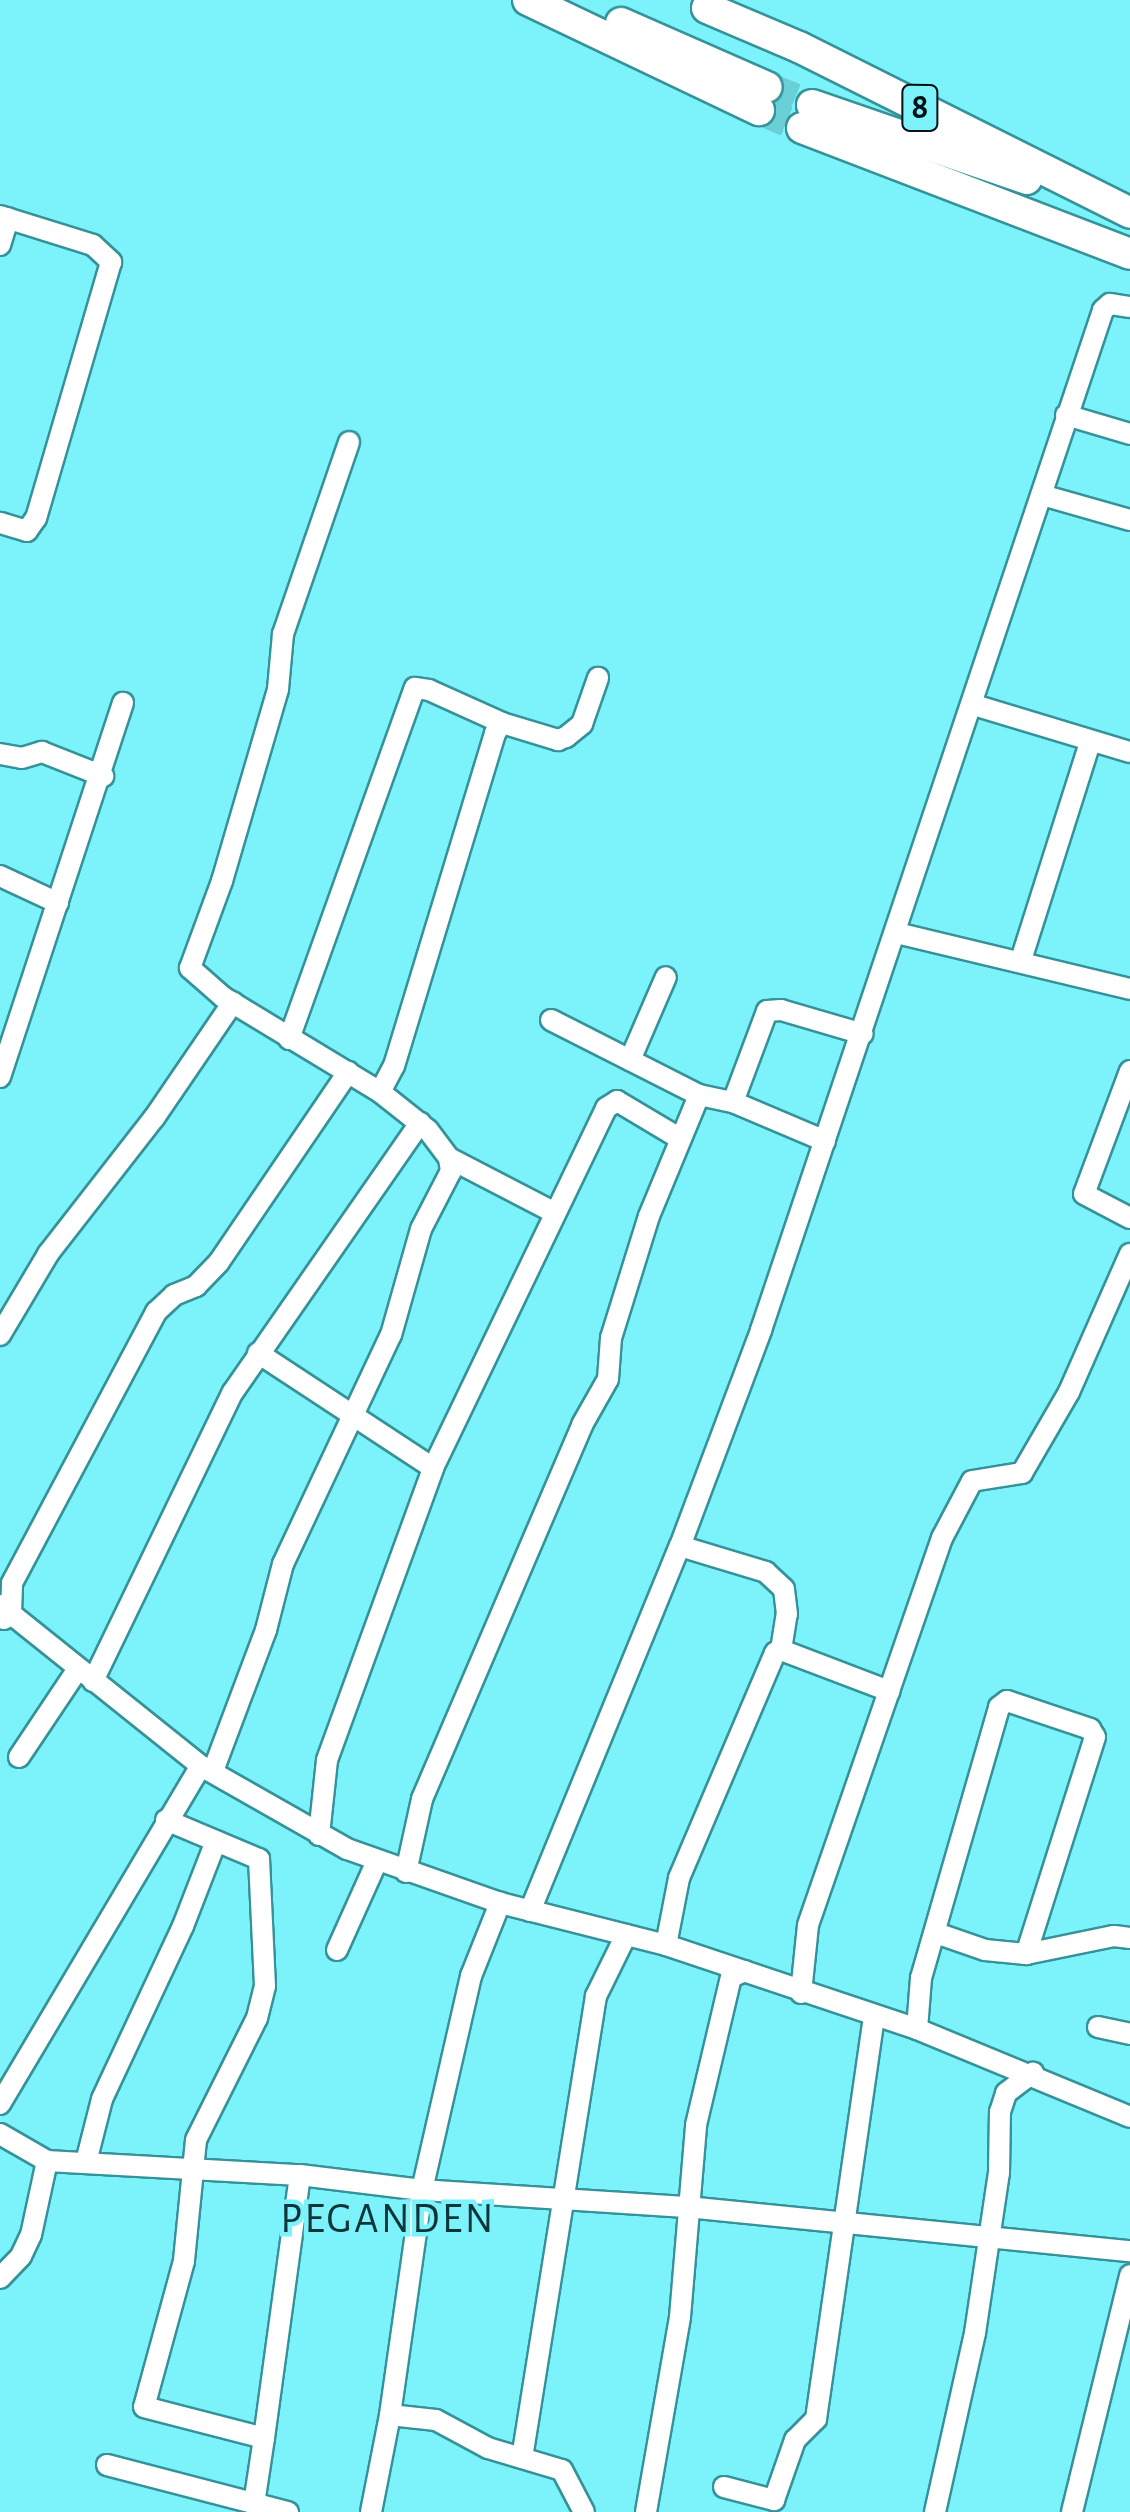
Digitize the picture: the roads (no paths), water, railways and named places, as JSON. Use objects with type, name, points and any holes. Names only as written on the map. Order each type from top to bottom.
[{"type":"highway","points":[[528,0],[763,98],[573,0]]},
{"type":"highway","name":"8","points":[[707,8],[799,47],[1130,214]]},
{"type":"highway","name":"8","points":[[1130,214],[807,117],[1130,254]]},
{"type":"street","points":[[0,245],[4,217],[93,245],[103,250],[111,262],[36,518],[26,531],[0,524]]},
{"type":"street","points":[[530,1911],[680,1546],[826,1141],[1103,310],[1110,304],[1130,307]]},
{"type":"street","points":[[1066,415],[1130,434]]},
{"type":"street","points":[[349,442],[282,634],[278,689],[228,864],[190,968],[198,980],[289,1040],[380,1092],[420,1123],[449,1158],[554,1213]]},
{"type":"street","points":[[1042,495],[1130,520]]},
{"type":"street","points":[[289,1040],[415,688],[429,690],[502,723],[558,740],[582,724],[598,678]]},
{"type":"street","points":[[0,1077],[103,776],[124,703]]},
{"type":"street","points":[[974,705],[1130,752]]},
{"type":"street","points":[[380,1092],[394,1066],[495,733],[502,723]]},
{"type":"street","points":[[1021,960],[1090,742]]},
{"type":"street","points":[[0,754],[22,758],[42,752],[103,776]]},
{"type":"street","points":[[0,876],[58,903]]},
{"type":"street","points":[[897,933],[1130,988]]},
{"type":"street","points":[[630,1060],[666,977]]},
{"type":"street","points":[[0,1335],[48,1254],[154,1118],[233,1002]]},
{"type":"street","points":[[733,1102],[767,1011],[782,1010],[863,1034]]},
{"type":"street","points":[[551,1020],[698,1095],[733,1102],[826,1141]]},
{"type":"street","points":[[1130,1071],[1084,1194],[1130,1218]]},
{"type":"street","points":[[348,1072],[219,1262],[196,1286],[174,1295],[156,1312],[12,1584],[4,1614],[206,1768],[319,1836],[406,1872],[500,1903],[666,1945],[917,2029],[1033,2073],[1130,2116]]},
{"type":"street","points":[[406,1872],[422,1799],[582,1425],[608,1379],[611,1338],[649,1216],[698,1095]]},
{"type":"street","points":[[319,1836],[327,1760],[433,1468],[610,1102],[679,1138]]},
{"type":"street","points":[[19,1757],[85,1675],[233,1392],[420,1123]]},
{"type":"street","points":[[0,2104],[166,1820],[206,1768],[266,1630],[284,1564],[399,1316],[418,1238],[446,1186],[449,1158]]},
{"type":"street","points":[[801,1993],[808,1925],[942,1538],[961,1498],[978,1478],[1012,1478],[1022,1473],[1069,1392],[1130,1254]]},
{"type":"street","points":[[258,1353],[433,1468]]},
{"type":"street","points":[[666,1945],[679,1878],[775,1654],[781,1650],[787,1614],[784,1589],[777,1579],[748,1565],[680,1546]]},
{"type":"street","points":[[781,1650],[889,1691]]},
{"type":"street","points":[[917,2029],[920,1978],[999,1707],[1007,1701],[1090,1729],[1095,1737],[1026,1954]]},
{"type":"street","points":[[166,1820],[260,1862],[265,1986],[257,2018],[198,2134],[184,2261],[144,2405],[264,2438]]},
{"type":"street","points":[[86,2162],[102,2099],[183,1926],[216,1840]]},
{"type":"street","points":[[337,1950],[378,1861]]},
{"type":"street","points":[[371,2512],[390,2415],[422,2190],[471,1976],[500,1903]]},
{"type":"street","points":[[936,1933],[985,1950],[1026,1954],[1114,1936],[1130,1938]]},
{"type":"street","points":[[522,2458],[596,1996],[626,1935]]},
{"type":"street","points":[[646,2512],[680,2317],[687,2207],[708,2060],[731,1977],[744,1971]]},
{"type":"street","points":[[724,2487],[774,2500],[794,2440],[816,2420],[874,2016]]},
{"type":"street","points":[[1098,2027],[1130,2034]]},
{"type":"street","points":[[934,2512],[968,2370],[999,2173],[1000,2112],[1006,2094],[1033,2073]]},
{"type":"street","points":[[0,2134],[47,2161],[300,2175],[422,2190],[687,2207],[989,2234],[1130,2252]]},
{"type":"street","points":[[0,2278],[20,2256],[32,2234],[47,2161]]},
{"type":"street","points":[[254,2504],[300,2175]]},
{"type":"street","points":[[1072,2512],[1130,2275]]},
{"type":"street","points":[[390,2415],[436,2420],[488,2448],[562,2470],[584,2512]]},
{"type":"street","points":[[108,2465],[288,2512]]},
{"type":"tunnel","points":[[767,87],[812,105]]},
{"type":"tunnel","points":[[759,110],[802,128]]},
{"type":"district","name":"PEGANDEN","points":[[388,2219]]}]
